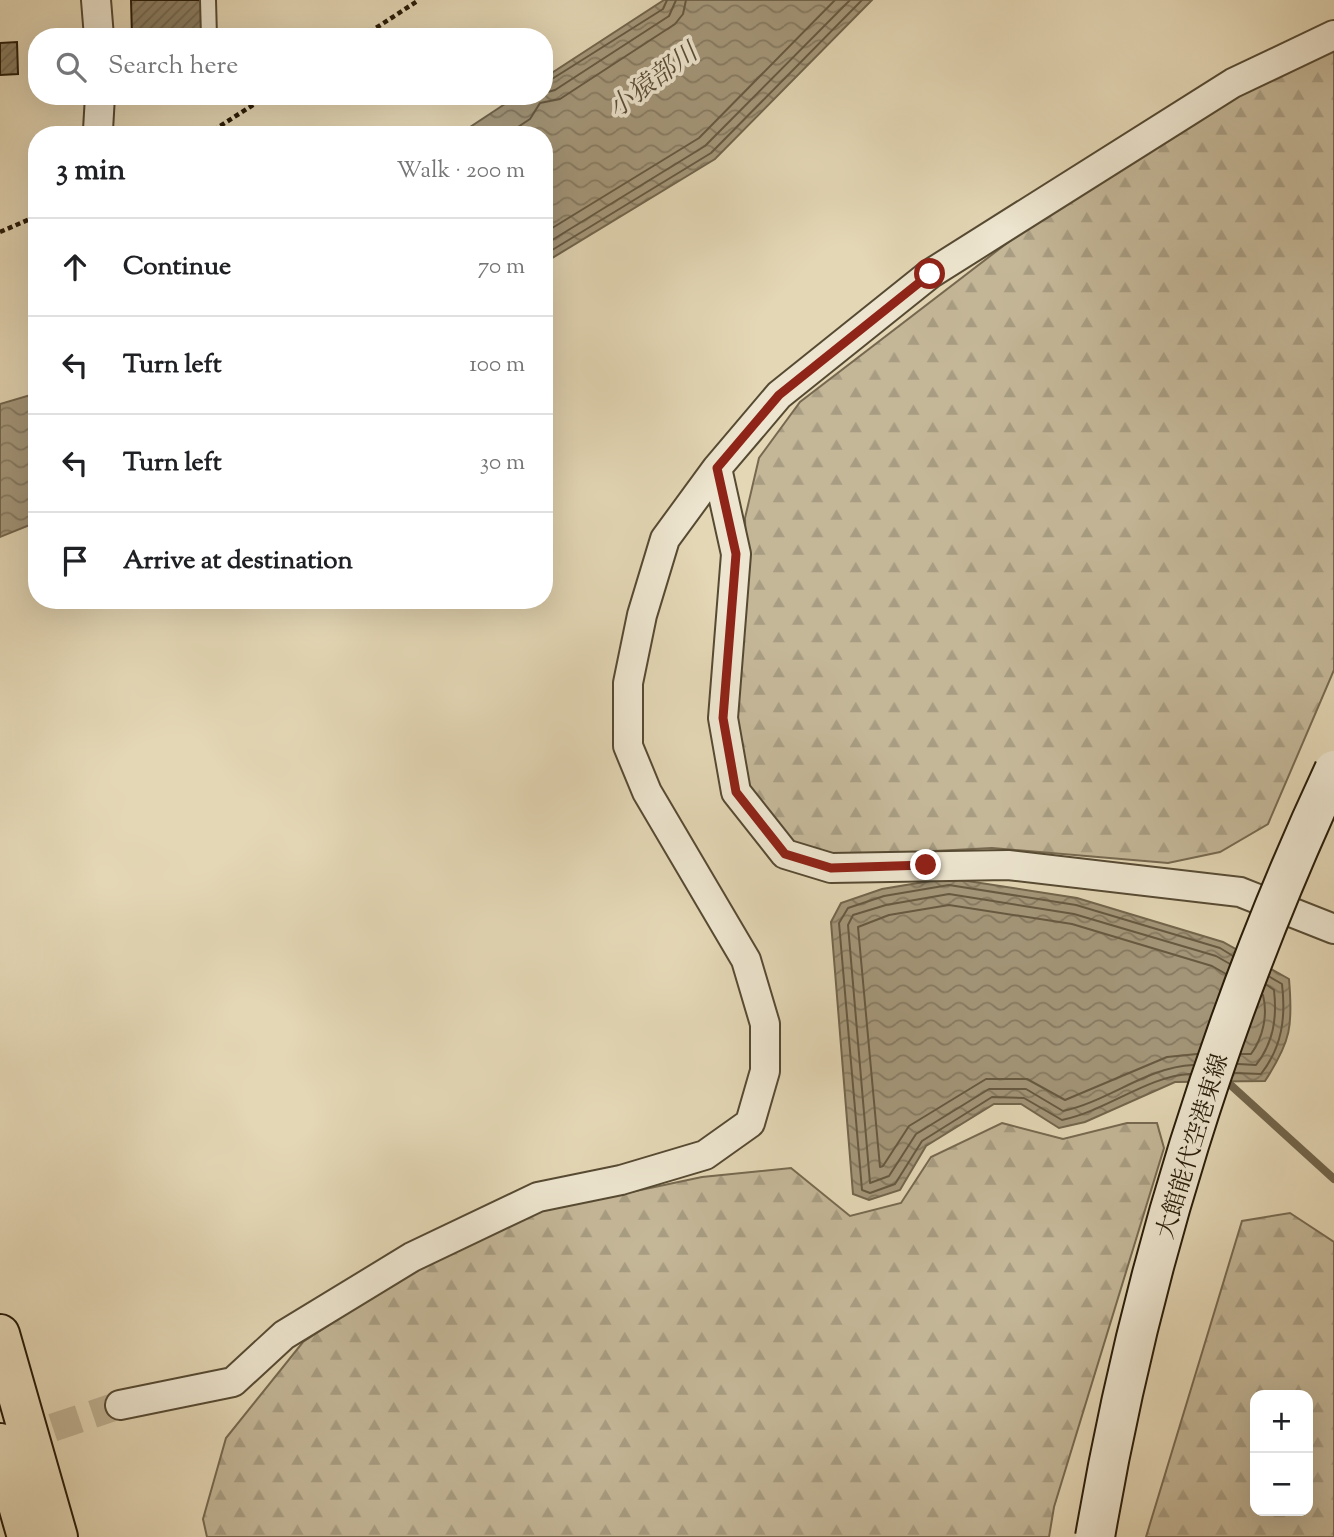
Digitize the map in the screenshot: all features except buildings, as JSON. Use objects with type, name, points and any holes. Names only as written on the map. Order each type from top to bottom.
[{"type":"highway","points":[[0,1334],[58,1537]]},
{"type":"highway","points":[[0,1443],[27,1537]]},
{"type":"main road","name":"大館能代空港東線","points":[[1095,1537],[1104,1485],[1148,1295],[1202,1105],[1261,938],[1334,770]]},
{"type":"street","points":[[96,0],[98,28]]},
{"type":"street","points":[[120,1405],[233,1382],[284,1335],[412,1257],[538,1197],[621,1180],[705,1156],[750,1123],[765,1071],[765,1024],[746,960],[647,792],[628,746],[628,683],[642,615],[665,539],[717,468],[779,395],[930,274],[1233,83],[1334,35]]},
{"type":"street","points":[[98,126],[99,105]]},
{"type":"street","points":[[717,468],[736,554],[723,718],[736,792],[785,854],[831,868],[1008,865],[1240,892],[1334,929]]},
{"type":"lane","points":[[208,0],[209,28]]},
{"type":"path","points":[[376,28],[419,0]]},
{"type":"path","points":[[220,126],[253,105]]},
{"type":"path","points":[[0,232],[28,220]]},
{"type":"green space","points":[[1334,48],[1334,670],[1268,824],[1220,852],[1168,863],[992,848],[838,856],[789,841],[747,789],[732,723],[747,587],[745,518],[759,458],[800,402],[1015,237],[1262,80]]},
{"type":"green space","points":[[1002,1123],[1063,1139],[1127,1123],[1157,1123],[1164,1148],[1054,1507],[1049,1537],[207,1537],[203,1519],[226,1438],[303,1342],[434,1256],[541,1211],[702,1177],[791,1168],[850,1216],[901,1203],[931,1157]]},
{"type":"green space","points":[[1290,1213],[1334,1242],[1334,1537],[1146,1537],[1242,1221]]},
{"type":"water","name":"小猿部川","points":[[664,0],[872,0],[715,159],[553,258],[553,126],[472,126],[503,105],[553,105],[553,72]]},
{"type":"water","points":[[28,396],[28,526],[0,537],[0,404]]},
{"type":"water","points":[[948,878],[1077,898],[1223,942],[1289,979],[1291,1009],[1288,1033],[1274,1067],[1265,1081],[1175,1082],[1085,1122],[1059,1128],[1021,1104],[994,1104],[926,1146],[900,1190],[869,1200],[853,1194],[831,922],[841,903],[882,889]]},
{"type":"waterway","points":[[1224,1079],[1334,1179]]},
{"type":"tunnel","points":[[13,1441],[120,1405]]},
{"type":"route","points":[[926,865],[831,868],[785,854],[736,792],[723,718],[736,554],[717,468],[779,395],[930,274]]}]
